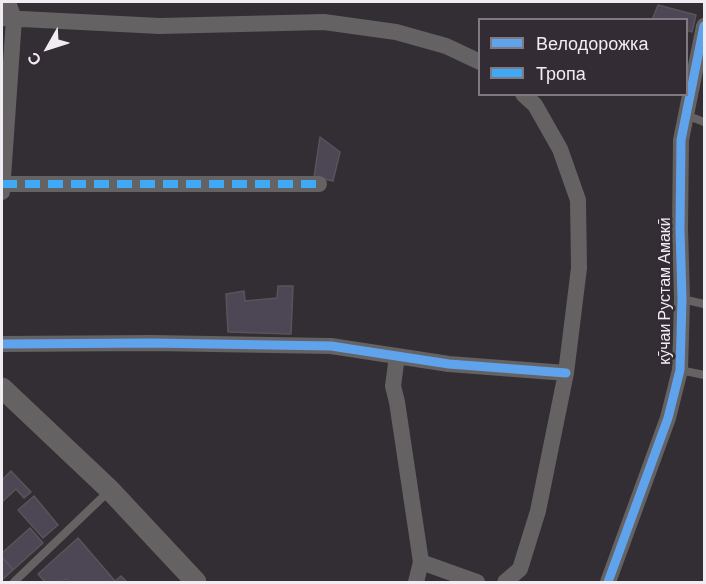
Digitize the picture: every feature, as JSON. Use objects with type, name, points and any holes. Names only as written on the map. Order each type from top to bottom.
[{"type":"street","points":[[8,2],[2,188],[319,184]]},
{"type":"street","points":[[8,19],[160,26],[324,22],[396,32],[446,46],[478,61]]},
{"type":"street","name":"кӯчаи Рустам Амакӣ","points":[[608,582],[668,418],[680,370],[681,140],[705,26]]},
{"type":"street","points":[[506,582],[520,569],[538,511],[566,373],[579,268],[578,200],[560,149],[535,105],[526,96]]},
{"type":"street","points":[[2,344],[152,343],[332,346],[449,364],[566,373]]},
{"type":"street","points":[[397,356],[393,386],[421,562],[416,582]]},
{"type":"street","points":[[2,388],[110,490],[196,582]]},
{"type":"street","points":[[421,562],[477,582]]},
{"type":"lane","points":[[686,115],[705,122]]},
{"type":"lane","points":[[682,299],[705,304]]},
{"type":"lane","points":[[680,370],[705,375]]},
{"type":"lane","points":[[14,582],[110,490]]},
{"type":"building","points":[[658,5],[696,15],[692,32],[688,31],[688,18],[653,18]]},
{"type":"building","points":[[320,137],[340,152],[333,181],[314,177]]},
{"type":"building","points":[[278,286],[293,286],[291,334],[228,332],[226,294],[244,291],[245,301],[277,298]]},
{"type":"building","points":[[11,471],[31,492],[24,498],[16,489],[2,502],[2,480]]},
{"type":"building","points":[[34,496],[58,525],[43,538],[18,510]]},
{"type":"building","points":[[30,528],[43,543],[13,570],[2,557],[2,553]]},
{"type":"building","points":[[78,538],[114,582],[69,582],[66,579],[62,582],[45,582],[38,574]]},
{"type":"building","points":[[2,557],[13,570],[2,580]]},
{"type":"building","points":[[121,576],[127,582],[114,582],[115,581]]},
{"type":"marked path","points":[[2,184],[319,184]]},
{"type":"cycle path","points":[[608,582],[668,418],[680,370],[681,140],[704,26]]},
{"type":"cycle path","points":[[2,344],[152,343],[331,346],[449,364],[566,373]]}]
